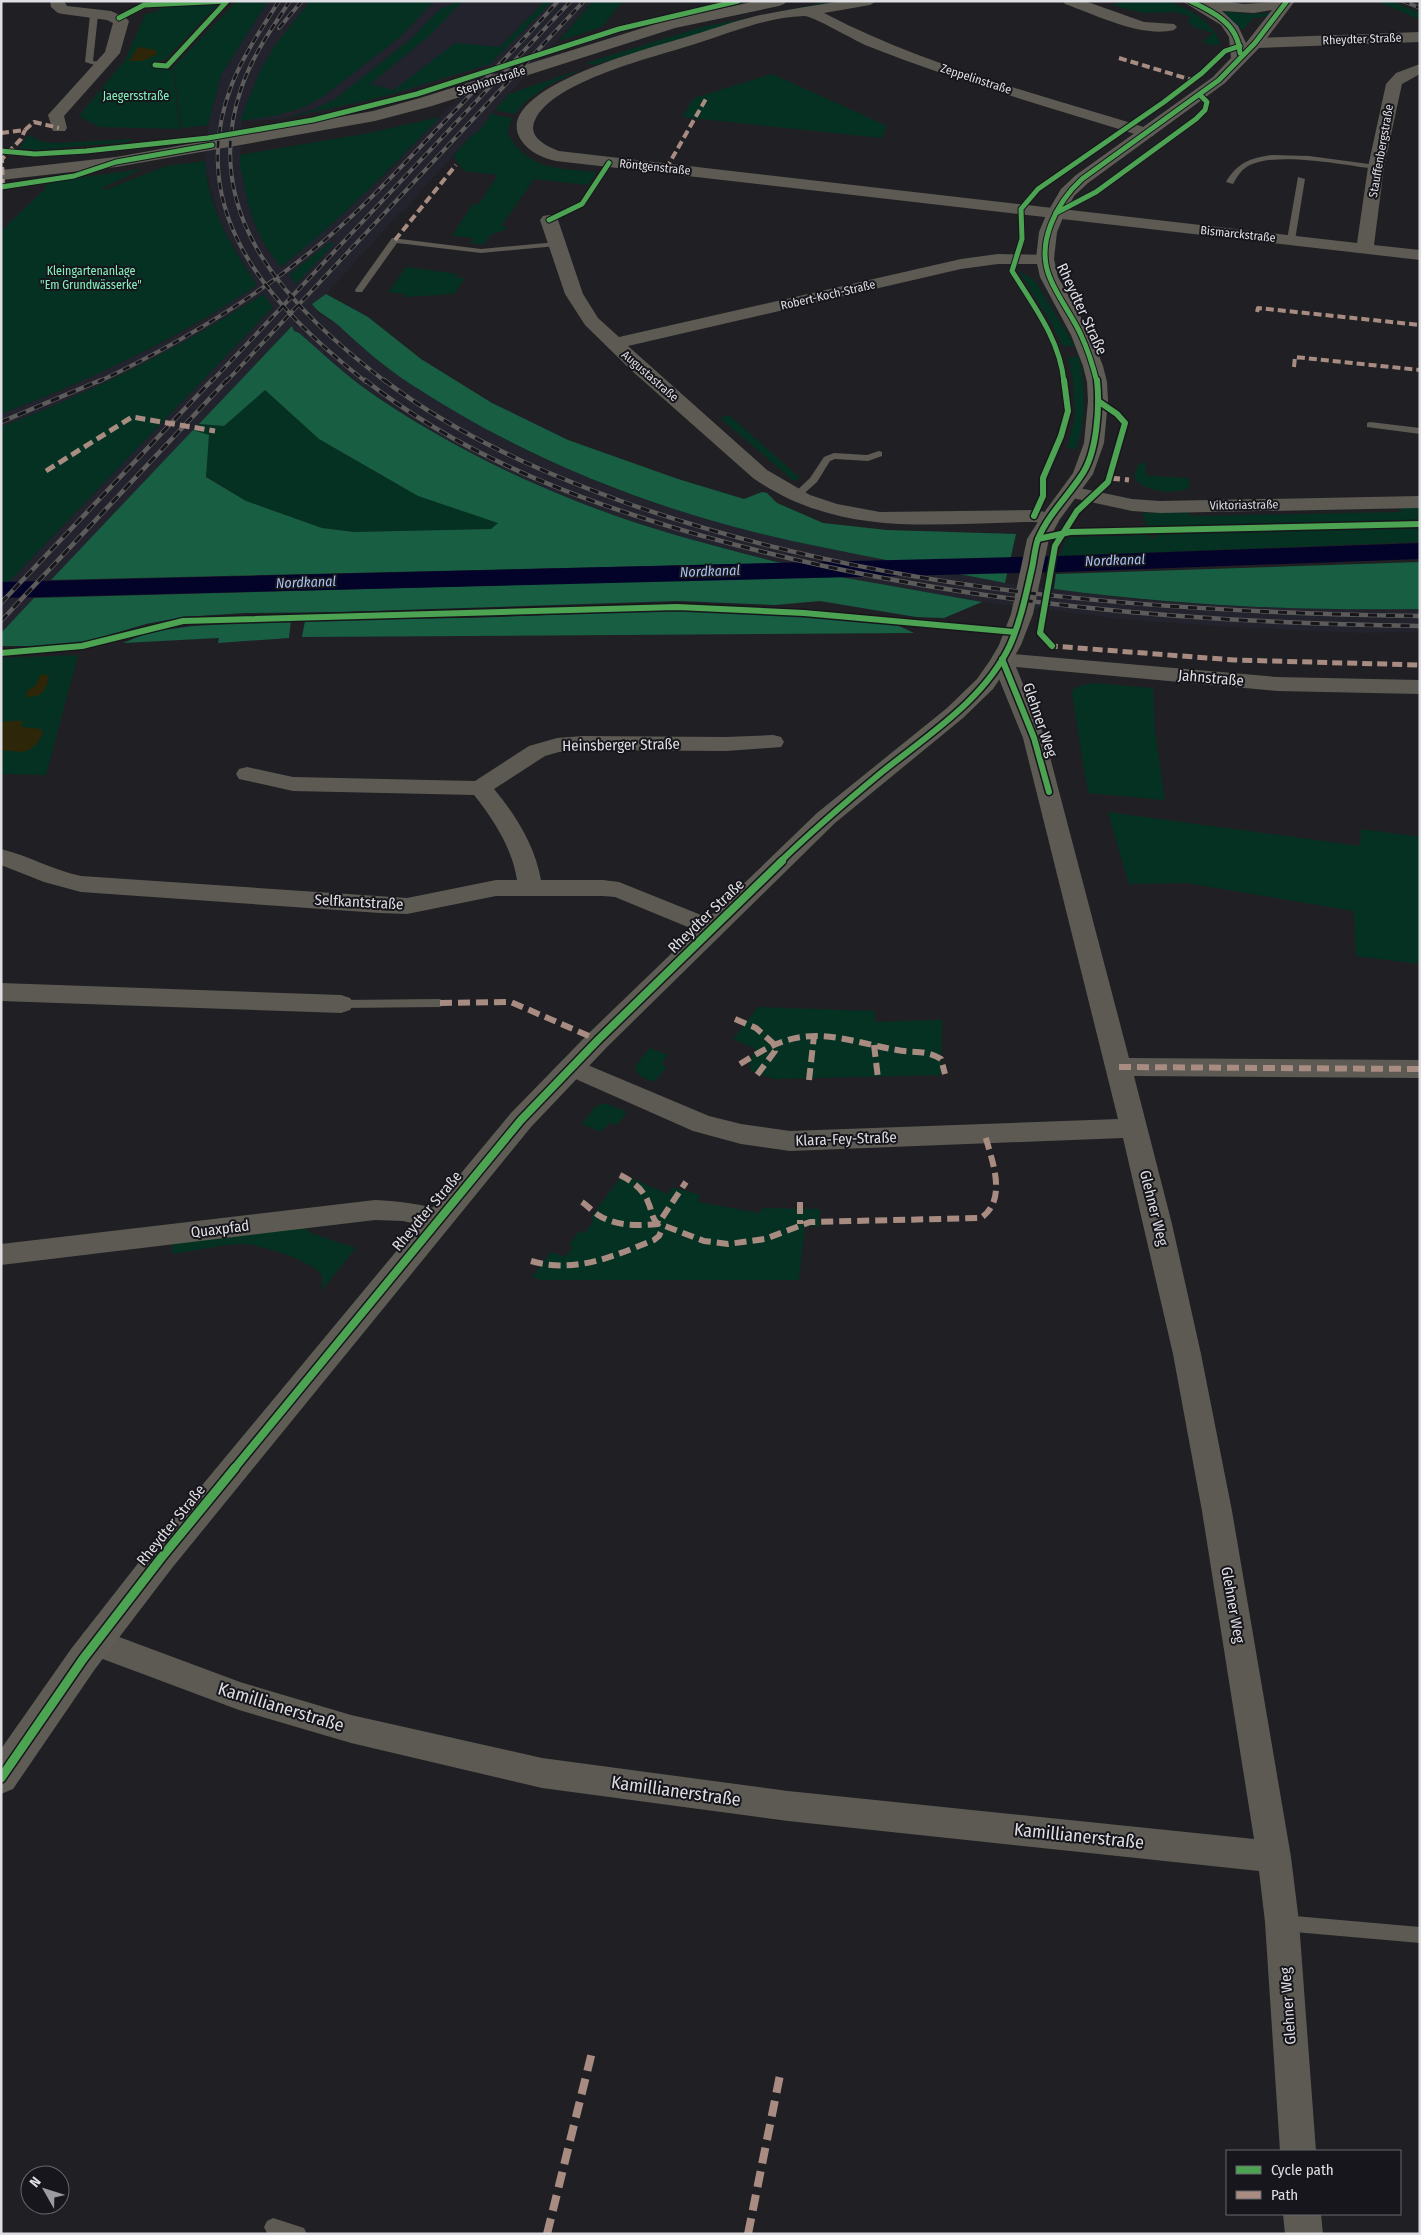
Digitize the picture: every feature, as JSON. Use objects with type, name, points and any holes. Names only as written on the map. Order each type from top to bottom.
[{"type":"main road","name":"Stephanstraße","points":[[1,174],[116,162],[375,116],[426,102],[671,24],[780,1]]},
{"type":"main road","points":[[1190,1],[1218,15],[1235,32],[1240,46],[1239,60]]},
{"type":"main road","points":[[1201,1],[1227,8],[1246,9],[1264,7],[1282,1]]},
{"type":"main road","name":"Rheydter Straße","points":[[1,1778],[28,1736],[95,1642],[167,1550],[521,1120],[571,1067],[826,818],[954,713],[985,684],[1002,659],[1022,614],[1036,546],[1050,518],[1083,474],[1094,443],[1098,401],[1097,382],[1089,350],[1050,277],[1045,259],[1048,232],[1056,213],[1067,193],[1082,179],[1200,95],[1239,60],[1255,43],[1287,1]]},
{"type":"main road","name":"Stephanstraße","points":[[1,166],[200,147]]},
{"type":"street","points":[[56,1],[58,7],[63,10],[111,16],[122,21],[112,53],[56,114],[59,128]]},
{"type":"street","points":[[811,12],[870,1]]},
{"type":"street","points":[[1070,1],[1142,26],[1169,27]]},
{"type":"street","name":"Zeppelinstraße","points":[[811,12],[855,35],[919,61],[1147,133]]},
{"type":"street","name":"Röntgenstraße","points":[[811,12],[752,22],[634,57],[573,81],[545,97],[533,108],[525,120],[524,130],[533,145],[556,156],[1056,213]]},
{"type":"street","name":"Rheydter Straße","points":[[1269,25],[1293,38],[1305,41]]},
{"type":"street","name":"Rheydter Straße","points":[[1255,43],[1420,37]]},
{"type":"street","name":"Stauffenbergstraße","points":[[1365,248],[1376,167],[1394,84],[1397,79],[1408,72],[1420,69]]},
{"type":"street","name":"Bismarckstraße","points":[[1056,213],[1420,255]]},
{"type":"street","name":"Augustastraße","points":[[549,220],[574,294],[592,321],[614,344],[760,474],[795,497],[839,512],[880,518],[1034,516],[1050,518]]},
{"type":"street","name":"Robert-Koch-Straße","points":[[614,344],[961,264],[998,259],[1045,259]]},
{"type":"street","name":"Viktoriastraße","points":[[1070,492],[1116,502],[1160,507],[1420,502]]},
{"type":"street","name":"Jahnstraße","points":[[1002,659],[1050,665],[1277,684],[1420,687]]},
{"type":"street","name":"Glehner Weg","points":[[1002,659],[1034,738],[1119,1067],[1185,1345],[1216,1501],[1274,1857],[1282,1922],[1298,2150]]},
{"type":"street","name":"Heinsberger Straße","points":[[480,788],[537,751],[557,745],[583,743],[773,742]]},
{"type":"street","points":[[247,774],[293,784],[480,788],[491,800],[523,852],[528,868],[530,888]]},
{"type":"street","name":"Selfkantstraße","points":[[1,857],[17,861],[52,877],[82,884],[380,905],[407,906],[488,889],[603,888],[619,890],[712,929]]},
{"type":"street","points":[[1,992],[341,1004]]},
{"type":"street","name":"Klara-Fey-Straße","points":[[571,1067],[702,1124],[741,1134],[790,1141],[1134,1128]]},
{"type":"street","points":[[1119,1067],[1420,1069]]},
{"type":"street","name":"Quaxpfad","points":[[1,1255],[375,1210],[403,1211],[438,1219]]},
{"type":"street","name":"Kamillianerstraße","points":[[95,1642],[239,1696],[351,1729],[542,1773],[798,1807],[1274,1857]]},
{"type":"street","points":[[1302,2215],[1304,2234]]},
{"type":"lane","points":[[94,15],[89,62],[101,65]]},
{"type":"lane","points":[[1230,182],[1244,164],[1266,158],[1317,160],[1376,167]]},
{"type":"lane","points":[[1291,240],[1301,180]]},
{"type":"lane","points":[[359,290],[395,240],[481,251],[557,244]]},
{"type":"lane","points":[[1370,426],[1420,432]]},
{"type":"lane","points":[[795,497],[814,480],[827,459],[834,456],[868,458],[879,454]]},
{"type":"lane","points":[[1,653],[64,650],[96,644],[155,626],[183,621],[677,607],[744,608],[840,614],[1015,632]]},
{"type":"lane","points":[[341,1004],[440,1003]]},
{"type":"lane","points":[[1282,1922],[1420,1935]]},
{"type":"lane","points":[[273,2227],[298,2234]]},
{"type":"shaded area","points":[[268,1],[593,1],[493,111],[480,130],[471,136],[418,194],[408,208],[399,214],[326,294],[312,304],[318,313],[337,324],[384,366],[427,395],[529,452],[607,486],[657,504],[754,532],[1005,583],[1132,599],[1233,606],[1357,610],[1420,609],[1420,632],[1361,633],[1131,620],[982,602],[870,583],[781,563],[667,533],[615,516],[543,488],[478,457],[426,428],[359,384],[294,331],[292,326],[1,633],[1,590],[273,307],[263,294],[177,347],[118,377],[66,401],[1,427],[1,414],[65,389],[160,344],[207,318],[256,285],[220,222],[205,165],[209,120],[221,75]],"holes":[[[489,65],[382,178],[281,266],[268,251],[252,218],[240,160],[242,121],[281,119],[327,110],[408,90]],[[330,242],[296,283],[289,275]]]},
{"type":"green space","points":[[237,1],[268,1],[221,75],[208,125],[182,128],[173,67]]},
{"type":"green space","points":[[310,1],[433,2],[400,37],[325,95],[302,108],[274,116],[241,121],[259,73],[274,47]]},
{"type":"green space","points":[[463,1],[428,37],[370,84],[394,90],[455,43],[500,47],[545,1],[553,1],[490,64],[378,98],[281,119],[313,110],[335,99],[412,38],[440,9]]},
{"type":"green space","points":[[593,1],[623,1],[602,27],[559,41]]},
{"type":"green space","points":[[833,1],[846,1],[749,19],[594,65],[586,63],[702,27]]},
{"type":"green space","points":[[1121,1],[1165,1],[1173,3],[1198,16],[1212,28],[1220,43],[1216,46],[1202,42],[1213,33],[1194,27],[1187,21],[1192,17],[1175,12],[1143,13],[1112,5]]},
{"type":"green space","points":[[1377,1],[1391,1],[1420,13],[1420,20]]},
{"type":"green space","name":"Jaegersstraße","points":[[217,5],[167,58],[157,63],[153,68],[173,70],[180,129],[99,127],[79,116],[125,60],[146,13],[153,13],[166,6]]},
{"type":"green space","points":[[1221,11],[1249,14],[1271,13],[1269,16],[1253,18],[1244,29],[1240,29]]},
{"type":"green space","points":[[582,69],[547,86],[526,101],[515,114],[495,110],[509,94]]},
{"type":"green space","points":[[772,74],[887,126],[882,138],[682,117],[694,98]]},
{"type":"green space","points":[[492,113],[512,118],[507,133],[525,155],[535,161],[557,168],[597,172],[589,185],[534,179],[502,225],[507,229],[490,235],[484,245],[471,243],[473,238],[452,236],[473,204],[479,204],[498,175],[464,171],[453,156],[471,136],[480,130]]},
{"type":"green space","points":[[440,117],[383,176],[281,267],[266,247],[251,214],[241,170],[240,155],[369,133]]},
{"type":"green space","points":[[30,136],[43,142],[56,143],[133,139],[128,142],[37,150],[19,148],[27,137]]},
{"type":"green space","name":"Kleingartenanlage \"Em Grundwässerke\"","points":[[205,161],[210,195],[222,226],[257,285],[164,341],[68,387],[1,414],[1,231],[45,189],[47,182],[143,169],[100,189],[108,189],[166,166]]},
{"type":"green space","points":[[330,242],[334,244],[296,284],[289,275]]},
{"type":"green space","points":[[406,267],[457,274],[455,277],[465,278],[454,294],[405,297],[405,294],[388,292]]},
{"type":"green space","points":[[1018,270],[1035,281],[1075,346],[1063,346],[1051,322]]},
{"type":"green space","points":[[263,294],[273,307],[1,590],[1,427],[69,399],[135,368],[200,333]]},
{"type":"green space","points":[[326,294],[368,317],[421,359],[492,403],[568,440],[678,479],[744,499],[762,492],[767,493],[777,503],[823,523],[887,530],[1016,534],[1005,583],[754,532],[665,506],[577,473],[492,432],[452,410],[402,378],[374,357],[312,304]]},
{"type":"green space","points":[[292,326],[294,331],[299,333],[360,385],[420,425],[484,460],[549,490],[636,523],[677,536],[781,563],[51,580],[193,430],[209,435],[206,477],[246,501],[322,528],[354,532],[491,529],[498,523],[418,496],[319,439],[265,390],[224,426],[199,424]]},
{"type":"green space","points":[[1068,357],[1079,357],[1084,392],[1084,415],[1076,449],[1067,448],[1075,418],[1073,380]]},
{"type":"green space","points":[[265,390],[319,439],[418,496],[499,522],[491,529],[354,532],[322,528],[246,501],[206,476],[209,435],[193,430],[199,424],[224,426]]},
{"type":"green space","points":[[729,415],[800,478],[794,481],[720,418]]},
{"type":"green space","points":[[1145,462],[1147,476],[1188,478],[1190,486],[1178,491],[1169,492],[1159,491],[1142,485],[1134,475],[1139,464]]},
{"type":"green space","points":[[1400,507],[1420,507],[1420,520],[1148,528],[1142,513],[1188,512],[1190,516],[1401,512]]},
{"type":"green space","points":[[1420,527],[1420,542],[1060,556],[1066,540],[1070,537],[1149,535],[1151,538],[1156,538],[1155,534]]},
{"type":"green space","points":[[1420,562],[1420,609],[1328,609],[1237,606],[1100,595],[1054,589],[1056,574]]},
{"type":"green space","points":[[835,576],[982,602],[944,618],[916,617],[820,601],[775,605],[678,601],[341,612],[245,613],[184,617],[146,624],[81,643],[49,646],[1,646],[1,633],[34,598]]},
{"type":"green space","points":[[677,610],[853,619],[899,626],[914,633],[302,637],[305,621],[318,619],[468,618]]},
{"type":"green space","points":[[291,620],[289,638],[218,643],[219,638],[123,643],[150,632],[193,626]]},
{"type":"green space","points":[[78,655],[46,775],[1,774],[1,658]]},
{"type":"green space","points":[[1092,683],[1153,688],[1155,732],[1165,800],[1088,793],[1072,694],[1074,688]]},
{"type":"green space","points":[[1108,812],[1360,846],[1361,829],[1420,837],[1420,964],[1356,956],[1354,911],[1187,883],[1129,884]]},
{"type":"green space","points":[[758,1007],[875,1011],[875,1022],[942,1020],[941,1075],[773,1079],[751,1071],[749,1062],[756,1049],[733,1039]]},
{"type":"green space","points":[[650,1048],[668,1055],[661,1064],[667,1067],[654,1082],[640,1075],[635,1066]]},
{"type":"green space","points":[[601,1104],[608,1104],[627,1112],[617,1125],[609,1123],[601,1132],[582,1124],[595,1107]]},
{"type":"green space","points":[[623,1174],[667,1194],[673,1187],[700,1195],[698,1202],[759,1213],[763,1208],[820,1209],[820,1226],[805,1227],[799,1280],[541,1280],[532,1277],[551,1252],[565,1257],[573,1247],[569,1245],[579,1231],[585,1233],[593,1222],[591,1217]]},
{"type":"green space","points":[[306,1224],[306,1229],[310,1233],[356,1248],[321,1291],[323,1278],[317,1270],[299,1260],[262,1247],[236,1244],[172,1254],[172,1241]]},
{"type":"sand","points":[[138,47],[156,50],[157,54],[143,61],[129,61]]},
{"type":"sand","points":[[42,674],[49,676],[45,689],[36,696],[26,697],[27,691],[36,685]]},
{"type":"sand","points":[[23,721],[21,727],[41,729],[43,734],[34,746],[26,751],[1,750],[1,722]]},
{"type":"waterway","name":"Nordkanal","points":[[1,590],[1061,564],[1420,551]]},
{"type":"railway","points":[[267,285],[245,253],[227,215],[218,174],[220,131],[232,84],[242,62],[279,1]]},
{"type":"railway","points":[[277,278],[261,256],[242,218],[232,177],[231,133],[246,75],[257,53],[290,1]]},
{"type":"railway","points":[[279,28],[302,1]]},
{"type":"railway","points":[[277,278],[350,218],[518,45],[558,1]]},
{"type":"railway","points":[[292,296],[571,1]]},
{"type":"railway","points":[[299,304],[584,1]]},
{"type":"railway","points":[[1403,1],[1420,8]]},
{"type":"railway","points":[[267,285],[277,278]]},
{"type":"railway","points":[[277,278],[292,296]]},
{"type":"railway","points":[[98,382],[155,354],[210,322],[267,285]]},
{"type":"railway","points":[[267,285],[283,305]]},
{"type":"railway","points":[[283,305],[292,296]]},
{"type":"railway","points":[[292,296],[299,304]]},
{"type":"railway","points":[[290,313],[299,304]]},
{"type":"railway","points":[[299,304],[351,354],[386,382]]},
{"type":"railway","points":[[211,382],[283,305]]},
{"type":"railway","points":[[283,305],[290,313]]},
{"type":"railway","points":[[226,382],[290,313]]},
{"type":"railway","points":[[290,313],[331,353],[366,382]]},
{"type":"railway","points":[[1,422],[101,380]]},
{"type":"railway","points":[[1,603],[212,380]]},
{"type":"railway","points":[[1,621],[227,380]]},
{"type":"railway","points":[[365,380],[406,410],[450,436],[495,460],[542,481],[638,517],[687,532],[821,565],[905,582],[990,596],[1161,615],[1333,624],[1420,626]]},
{"type":"railway","points":[[384,380],[413,401],[473,437],[537,468],[569,481],[635,506],[730,536],[827,559],[924,578],[1023,592],[1122,602],[1321,614],[1420,616]]},
{"type":"marked path","points":[[1119,58],[1192,80]]},
{"type":"marked path","points":[[666,169],[707,97]]},
{"type":"marked path","points":[[1,133],[25,130],[34,122],[59,128]]},
{"type":"marked path","points":[[3,187],[2,159],[21,139],[25,130]]},
{"type":"marked path","points":[[395,240],[456,165]]},
{"type":"marked path","points":[[1257,312],[1258,308],[1420,325]]},
{"type":"marked path","points":[[1294,367],[1295,357],[1420,370]]},
{"type":"marked path","points":[[46,471],[132,417],[215,431]]},
{"type":"marked path","points":[[1110,478],[1129,480]]},
{"type":"marked path","points":[[1049,643],[1052,646],[1234,660],[1420,665]]},
{"type":"marked path","points":[[440,1003],[511,1002],[598,1040]]},
{"type":"marked path","points":[[735,1019],[756,1028],[775,1045],[775,1051],[757,1075]]},
{"type":"marked path","points":[[740,1064],[780,1042],[808,1036],[820,1036],[846,1039],[903,1051],[932,1054],[941,1059],[945,1074]]},
{"type":"marked path","points":[[809,1080],[814,1036]]},
{"type":"marked path","points":[[874,1045],[878,1078]]},
{"type":"marked path","points":[[1119,1067],[1420,1069]]},
{"type":"marked path","points":[[620,1175],[635,1184],[646,1196],[653,1218],[657,1223],[692,1237],[716,1243],[740,1244],[752,1242],[810,1222],[981,1218],[989,1212],[994,1203],[996,1193],[993,1168],[985,1135]]},
{"type":"marked path","points":[[582,1202],[595,1213],[614,1222],[636,1225],[658,1224],[686,1182]]},
{"type":"marked path","points":[[800,1202],[800,1224]]},
{"type":"marked path","points":[[531,1261],[561,1267],[593,1262],[654,1240],[659,1236],[663,1227]]},
{"type":"marked path","points":[[547,2234],[593,2048]]},
{"type":"marked path","points":[[748,2234],[780,2075]]},
{"type":"cycle path","points":[[119,18],[144,5],[227,1]]},
{"type":"cycle path","points":[[155,65],[167,66],[227,1]]},
{"type":"cycle path","points":[[1,151],[35,154],[86,151],[208,138],[313,120],[417,94],[619,29],[738,1]]},
{"type":"cycle path","points":[[1190,1],[1216,14],[1231,26],[1236,34],[1240,53]]},
{"type":"cycle path","points":[[1,1778],[83,1659],[161,1558],[521,1120],[598,1040],[826,818],[955,713],[985,684],[1010,645],[1022,614],[1038,539],[1050,518],[1083,474],[1094,443],[1098,401],[1097,382],[1093,366],[1081,335],[1049,277],[1045,259],[1048,232],[1056,213],[1067,193],[1082,179],[1219,80],[1255,43],[1287,1]]},
{"type":"cycle path","points":[[1034,516],[1043,496],[1043,478],[1061,436],[1068,411],[1063,369],[1058,349],[1038,312],[1012,271],[1022,239],[1021,209],[1038,189],[1164,102],[1202,73],[1225,51],[1240,46]]},
{"type":"cycle path","points":[[1056,213],[1096,192],[1196,119],[1205,110],[1207,102],[1200,95]]},
{"type":"cycle path","points":[[1,187],[74,176],[116,162],[212,145]]},
{"type":"cycle path","points":[[549,220],[582,204],[609,163]]},
{"type":"cycle path","points":[[1052,646],[1040,633],[1055,546],[1077,511],[1108,482],[1125,423],[1117,414],[1098,401]]},
{"type":"cycle path","points":[[1038,539],[1070,532],[1420,524]]},
{"type":"cycle path","points":[[1,653],[82,646],[183,621],[677,607],[804,613],[1015,632]]},
{"type":"cycle path","points":[[1002,659],[1034,738],[1049,792]]}]
